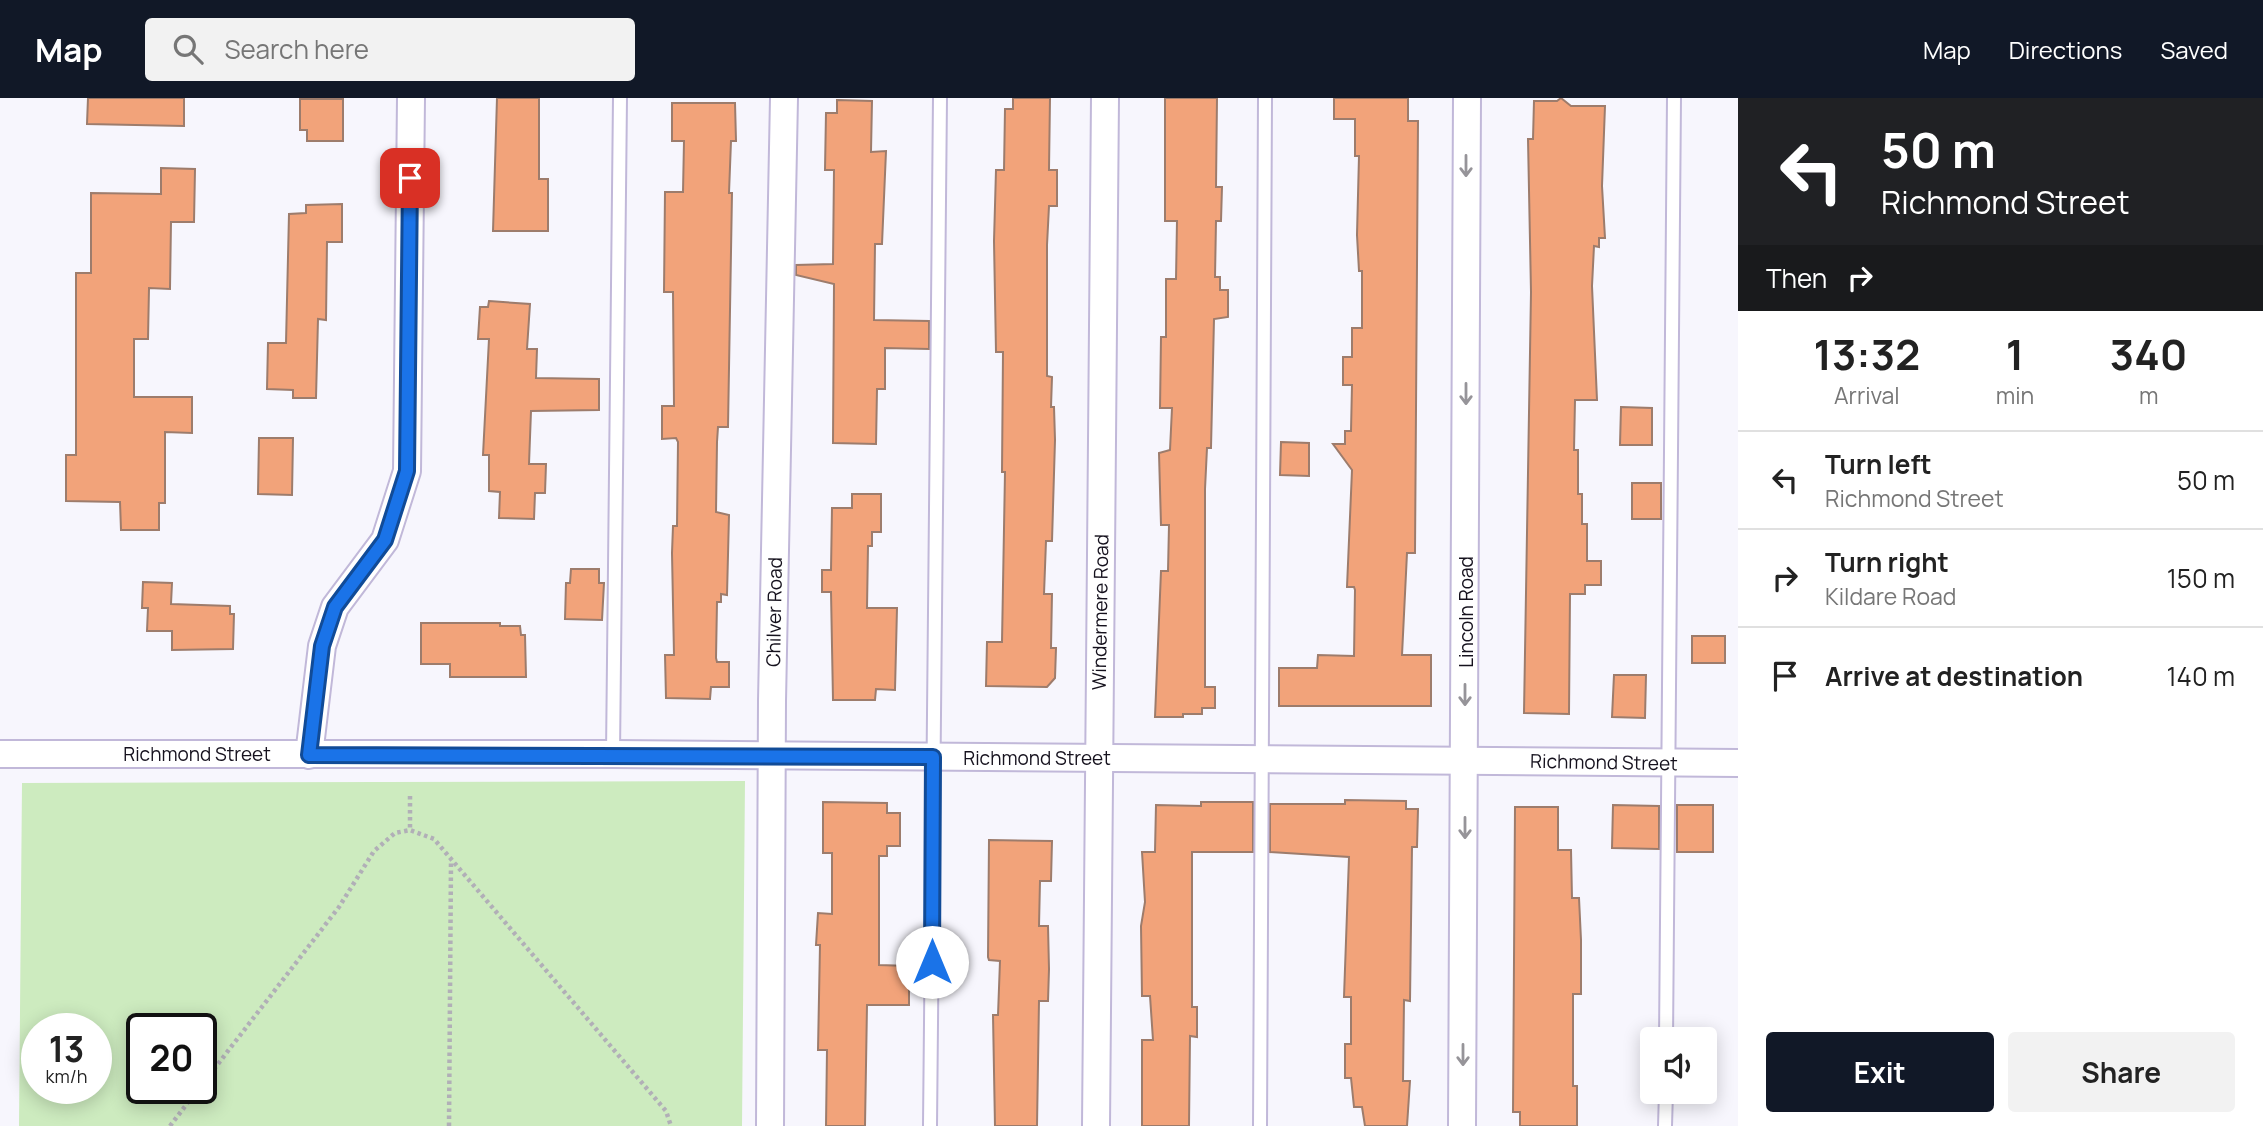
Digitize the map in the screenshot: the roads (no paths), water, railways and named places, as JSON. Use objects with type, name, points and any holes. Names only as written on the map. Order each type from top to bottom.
[{"type":"street","points":[[309,755],[322,646],[335,607],[385,540],[407,471],[411,98]]},
{"type":"street","name":"Chilver Road","points":[[770,1126],[772,757],[784,98]]},
{"type":"street","name":"Windermere Road","points":[[1096,1126],[1105,98]]},
{"type":"street","name":"Lincoln Road","points":[[1462,1126],[1466,760],[1467,98]]},
{"type":"street","name":"Richmond Street","points":[[0,754],[613,754],[1738,763]]},
{"type":"lane","points":[[613,754],[620,98]]},
{"type":"lane","points":[[930,1126],[940,98]]},
{"type":"lane","points":[[1260,1126],[1264,797],[1260,759],[1265,98]]},
{"type":"lane","points":[[1666,1027],[1674,98]]},
{"type":"lane","points":[[1665,1126],[1666,1104]]}]
